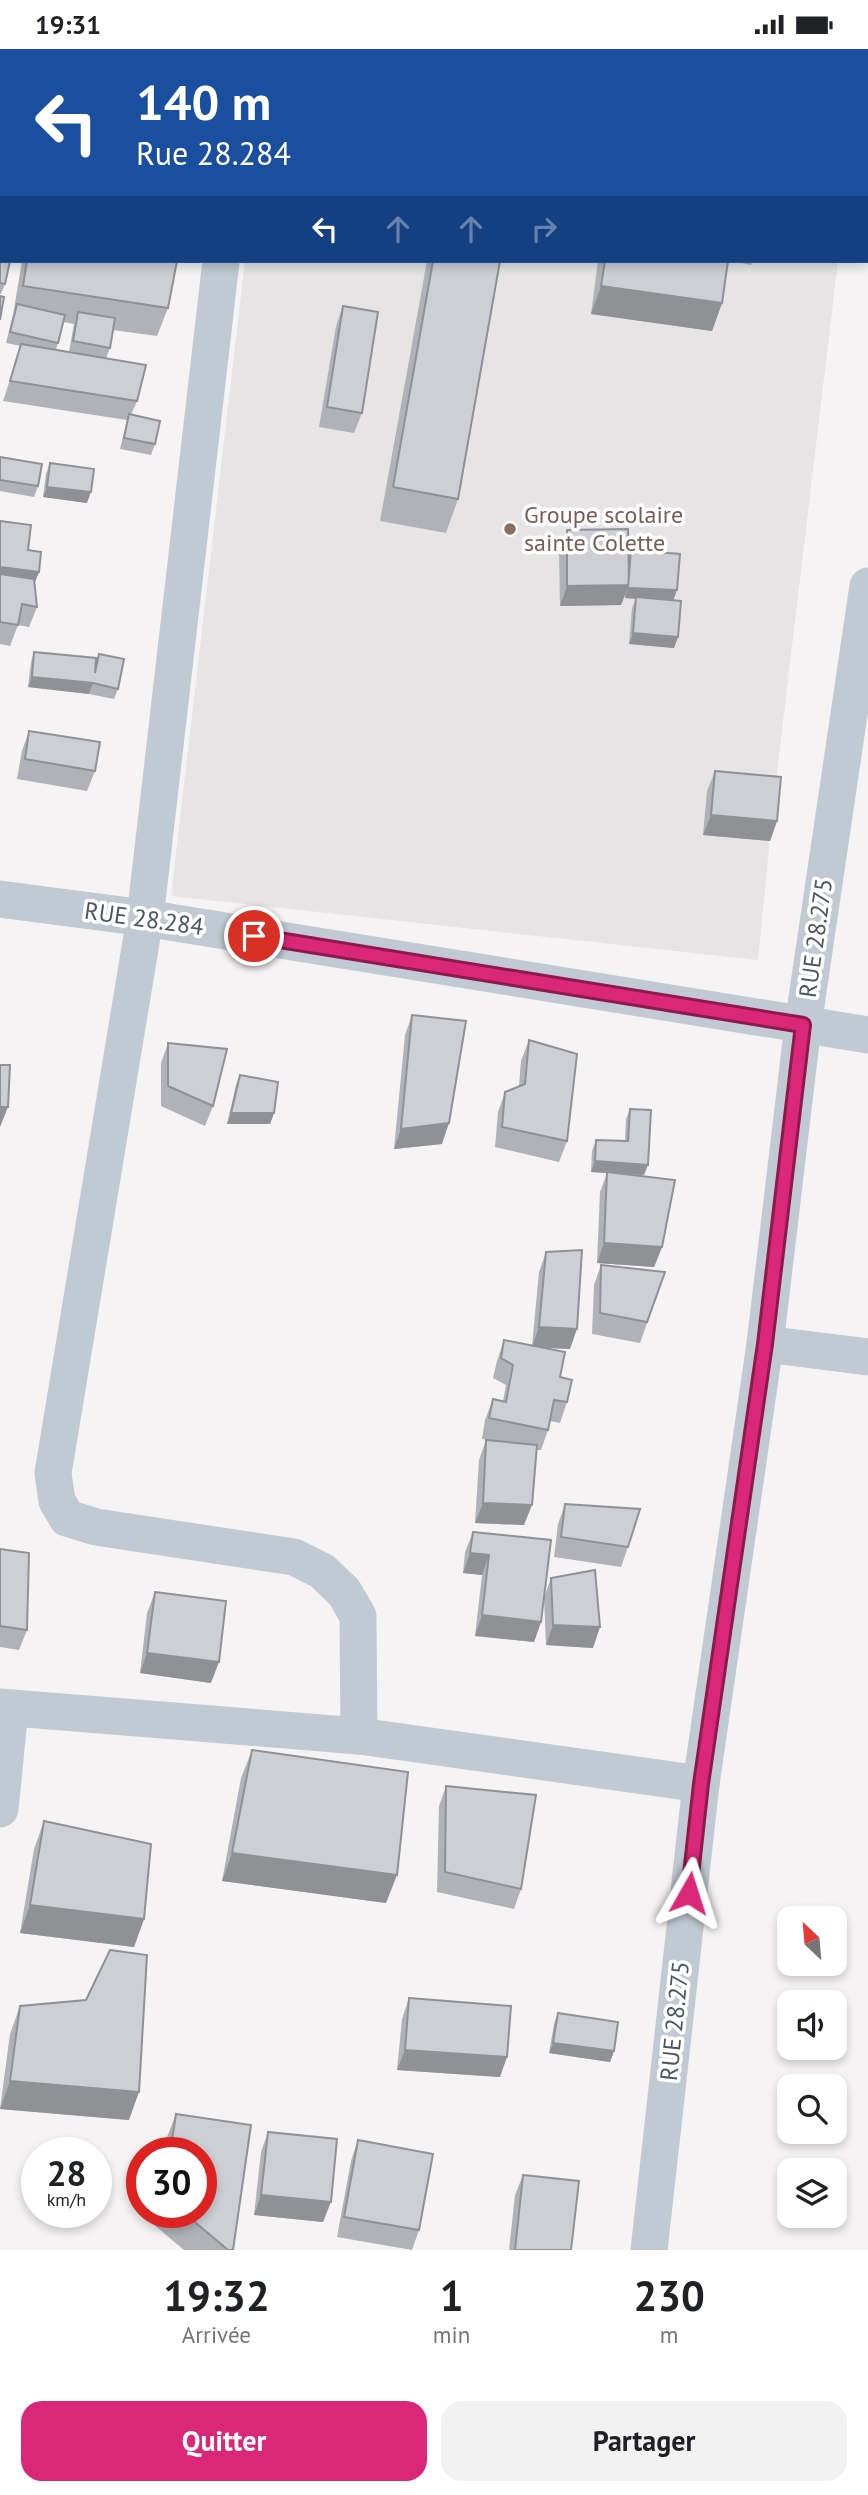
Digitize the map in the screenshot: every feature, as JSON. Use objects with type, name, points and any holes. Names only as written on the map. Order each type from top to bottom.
[{"type":"street","points":[[221,263],[145,918],[53,1473],[57,1501],[66,1518],[96,1527],[294,1557],[322,1571],[344,1592],[358,1615],[359,1736]]},
{"type":"street","name":"RUE 28.275","points":[[649,2250],[701,1784],[765,1344],[803,1025],[868,586]]},
{"type":"street","name":"RUE 28.284","points":[[0,899],[145,918],[868,1035]]},
{"type":"street","points":[[765,1344],[868,1357]]},
{"type":"street","points":[[0,1809],[5,1708],[359,1736],[701,1784]]},
{"type":"shaded area","name":"Groupe scolaire sainte Colette","points":[[245,263],[838,263],[774,797],[758,960],[171,896]]},
{"type":"building","points":[[0,263],[10,263],[5,284],[0,283]]},
{"type":"building","points":[[27,263],[177,263],[168,308],[23,286]]},
{"type":"building","points":[[433,263],[500,263],[458,499],[393,487]]},
{"type":"building","points":[[605,263],[728,263],[722,303],[601,286]]},
{"type":"building","points":[[0,296],[4,297],[0,320]]},
{"type":"building","points":[[17,304],[65,315],[58,343],[10,332]]},
{"type":"building","points":[[343,306],[378,312],[362,413],[327,407]]},
{"type":"building","points":[[78,312],[115,318],[110,348],[73,341]]},
{"type":"building","points":[[21,344],[146,365],[137,401],[10,381]]},
{"type":"building","points":[[129,414],[160,421],[155,444],[124,438]]},
{"type":"building","points":[[0,457],[42,464],[38,486],[0,480]]},
{"type":"building","points":[[50,463],[94,469],[91,492],[47,487]]},
{"type":"building","points":[[0,521],[31,525],[28,550],[41,552],[39,572],[0,567]]},
{"type":"building","points":[[628,529],[629,585],[567,586],[567,530]]},
{"type":"building","points":[[631,550],[680,554],[677,590],[628,588]]},
{"type":"building","points":[[0,574],[34,579],[37,607],[22,604],[18,625],[0,622]]},
{"type":"building","points":[[636,597],[681,601],[678,637],[633,633]]},
{"type":"building","points":[[34,652],[96,658],[95,673],[99,654],[124,659],[118,689],[93,683],[32,677]]},
{"type":"building","points":[[29,731],[100,742],[95,771],[25,759]]},
{"type":"building","points":[[715,771],[781,777],[777,821],[711,815]]},
{"type":"building","points":[[412,1015],[466,1021],[449,1123],[401,1129]]},
{"type":"building","points":[[529,1040],[577,1054],[567,1141],[502,1127],[505,1092],[525,1084]]},
{"type":"building","points":[[168,1043],[227,1049],[213,1106],[168,1086]]},
{"type":"building","points":[[0,1065],[10,1065],[8,1107],[0,1107]]},
{"type":"building","points":[[240,1075],[278,1082],[274,1113],[231,1113]]},
{"type":"building","points":[[630,1109],[651,1110],[648,1165],[595,1161],[596,1140],[628,1141]]},
{"type":"building","points":[[607,1172],[675,1180],[662,1247],[604,1243]]},
{"type":"building","points":[[582,1250],[577,1329],[539,1327],[546,1252]]},
{"type":"building","points":[[601,1265],[665,1272],[647,1322],[600,1313]]},
{"type":"building","points":[[504,1340],[565,1352],[560,1377],[572,1380],[567,1402],[554,1400],[548,1430],[489,1418],[493,1399],[506,1402],[513,1365],[501,1358]]},
{"type":"building","points":[[486,1440],[537,1445],[532,1505],[483,1503]]},
{"type":"building","points":[[565,1504],[640,1509],[628,1547],[561,1537]]},
{"type":"building","points":[[473,1532],[551,1540],[541,1622],[482,1615],[489,1555],[470,1553]]},
{"type":"building","points":[[0,1549],[29,1553],[27,1630],[0,1626]]},
{"type":"building","points":[[595,1570],[600,1627],[553,1625],[551,1578]]},
{"type":"building","points":[[155,1592],[226,1601],[219,1662],[147,1653]]},
{"type":"building","points":[[252,1750],[408,1772],[397,1875],[232,1853]]},
{"type":"building","points":[[446,1786],[536,1795],[521,1889],[445,1872]]},
{"type":"building","points":[[44,1821],[151,1844],[144,1919],[30,1905]]},
{"type":"building","points":[[110,1950],[147,1955],[139,2092],[10,2081],[20,2006],[86,2000]]},
{"type":"building","points":[[409,1998],[511,2006],[507,2057],[405,2050]]},
{"type":"building","points":[[558,2013],[618,2022],[614,2051],[553,2043]]},
{"type":"building","points":[[176,2114],[251,2125],[233,2250],[228,2250],[202,2228],[217,2228],[217,2137],[172,2137]]},
{"type":"building","points":[[268,2132],[337,2139],[331,2202],[261,2195]]},
{"type":"building","points":[[358,2140],[433,2154],[419,2230],[344,2217]]},
{"type":"building","points":[[523,2175],[579,2181],[571,2250],[515,2250]]},
{"type":"place","name":"Groupe scolaire sainte Colette","points":[[510,529]]},
{"type":"route","points":[[254,936],[803,1025],[765,1344],[701,1784],[689,1893]]}]
